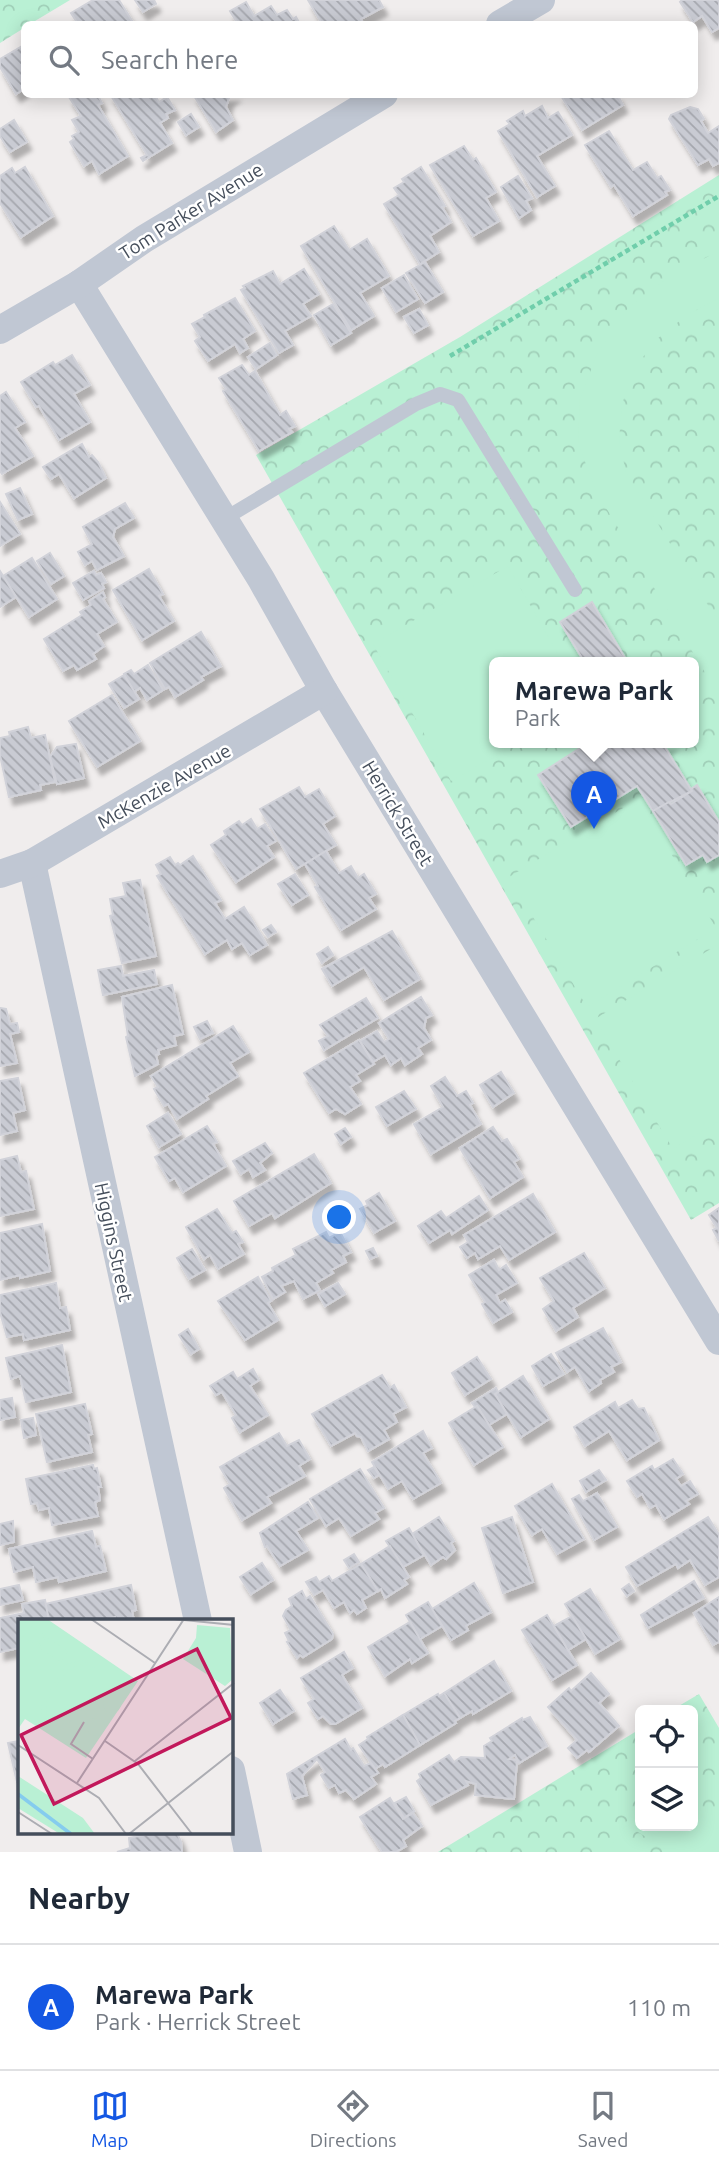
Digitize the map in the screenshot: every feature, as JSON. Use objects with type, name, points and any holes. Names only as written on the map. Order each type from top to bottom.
[{"type":"street","points":[[505,21],[541,0]]},
{"type":"street","name":"Tom Parker Avenue","points":[[0,330],[79,284],[144,239],[377,98]]},
{"type":"street","name":"Herrick Street","points":[[79,284],[261,579],[324,691],[719,1341]]},
{"type":"street","name":"McKenzie Avenue","points":[[0,874],[32,863],[324,691]]},
{"type":"street","name":"Higgins Street","points":[[32,863],[198,1619]]},
{"type":"street","points":[[233,1780],[248,1852]]},
{"type":"lane","points":[[224,519],[415,404],[440,394],[458,400],[575,590]]},
{"type":"path","points":[[450,356],[719,196]]},
{"type":"green space","points":[[0,0],[70,0],[35,21],[21,21],[21,30],[0,43]]},
{"type":"green space","points":[[719,175],[719,1203],[691,1220],[256,455],[460,337]]},
{"type":"green space","points":[[719,251],[719,298],[687,315],[657,339],[636,366],[622,404],[619,441],[626,472],[719,623],[719,696],[699,663],[699,657],[696,657],[596,491],[578,443],[580,399],[597,354],[628,308],[671,275]]},
{"type":"green space","points":[[508,566],[560,657],[489,657],[489,748],[509,748],[451,781],[373,644]]},
{"type":"green space","points":[[638,799],[716,928],[587,1007],[509,877]]},
{"type":"green space","points":[[719,944],[719,1121],[673,1149],[595,1019]]},
{"type":"green space","points":[[699,1694],[719,1728],[719,1852],[438,1852],[635,1732],[635,1831],[698,1831],[698,1705],[680,1705]]},
{"type":"green space","points":[[635,1807],[635,1830],[625,1824]]},
{"type":"green space","points":[[698,1817],[719,1830],[719,1852],[670,1852],[636,1831],[698,1831]]},
{"type":"green space","points":[[618,1835],[645,1852],[608,1852]]},
{"type":"building","points":[[93,0],[119,0],[132,21],[76,21],[71,13]]},
{"type":"building","points":[[135,0],[154,0],[156,4],[143,12]]},
{"type":"building","points":[[308,0],[379,0],[383,7],[361,19],[362,21],[320,21]]},
{"type":"building","points":[[719,0],[719,28],[712,32],[702,16],[692,21],[680,2]]},
{"type":"building","points":[[246,2],[254,16],[271,6],[277,15],[287,10],[293,19],[296,17],[298,21],[236,21],[230,11]]},
{"type":"building","points":[[21,47],[21,91],[16,94],[0,67],[0,59]]},
{"type":"building","points":[[70,98],[99,98],[102,103],[98,105],[128,156],[99,174],[92,161],[84,166],[70,142],[74,139],[72,136],[79,132],[72,120],[81,116]]},
{"type":"building","points":[[112,98],[156,98],[159,102],[168,98],[175,110],[166,114],[168,118],[160,123],[172,143],[143,161],[141,158],[147,155]]},
{"type":"building","points":[[195,98],[229,98],[226,107],[233,120],[216,132]]},
{"type":"building","points":[[562,98],[619,98],[623,105],[582,130]]},
{"type":"building","points":[[542,106],[548,118],[558,112],[572,135],[537,156],[555,186],[537,197],[498,131],[510,124],[507,121],[523,111],[525,116]]},
{"type":"building","points":[[690,107],[698,109],[708,133],[719,126],[719,163],[713,166],[709,159],[698,165],[669,119],[671,115]]},
{"type":"building","points":[[191,114],[199,127],[186,135],[178,122]]},
{"type":"building","points":[[14,120],[27,142],[10,152],[0,136],[0,129]]},
{"type":"building","points":[[609,131],[633,170],[647,162],[657,178],[661,176],[670,190],[665,192],[667,195],[633,216],[585,145]]},
{"type":"building","points":[[464,146],[473,160],[476,158],[496,192],[486,198],[499,221],[473,236],[430,165]]},
{"type":"building","points":[[25,167],[53,216],[21,237],[0,203],[0,176],[12,168],[15,173]]},
{"type":"building","points":[[421,167],[445,206],[442,207],[451,222],[430,236],[439,252],[420,264],[384,204],[399,195],[394,188],[404,182],[402,179]]},
{"type":"building","points":[[518,176],[532,198],[526,201],[531,210],[519,218],[501,187]]},
{"type":"building","points":[[334,226],[349,250],[367,239],[389,276],[360,293],[374,316],[351,330],[301,246]]},
{"type":"building","points":[[425,262],[443,292],[425,303],[406,273]]},
{"type":"building","points":[[304,269],[319,294],[303,304],[311,316],[285,331],[293,345],[279,353],[241,290],[245,288],[243,286],[273,271],[280,284]]},
{"type":"building","points":[[404,275],[418,299],[396,312],[382,288]]},
{"type":"building","points":[[235,298],[255,331],[243,339],[248,348],[240,353],[235,344],[208,361],[195,341],[200,337],[192,324]]},
{"type":"building","points":[[333,304],[351,333],[331,345],[314,315]]},
{"type":"building","points":[[419,309],[428,325],[414,333],[404,317]]},
{"type":"building","points":[[270,343],[277,355],[256,369],[248,357]]},
{"type":"building","points":[[72,355],[90,385],[74,394],[90,422],[59,440],[21,382],[53,362],[55,365]]},
{"type":"building","points":[[242,365],[249,375],[255,371],[280,415],[286,411],[295,426],[289,429],[292,432],[259,451],[223,391],[226,389],[219,378]]},
{"type":"building","points":[[6,392],[25,422],[15,428],[33,456],[2,474],[0,396]]},
{"type":"building","points":[[82,444],[89,457],[92,455],[98,462],[106,478],[74,498],[59,474],[51,479],[43,467]]},
{"type":"building","points":[[20,488],[32,514],[18,520],[6,494]]},
{"type":"building","points":[[0,502],[20,534],[0,546]]},
{"type":"building","points":[[125,503],[134,518],[115,529],[113,537],[124,556],[97,570],[92,561],[85,565],[78,552],[92,544],[83,527]]},
{"type":"building","points":[[50,553],[64,576],[51,584],[37,561]]},
{"type":"building","points":[[32,558],[57,599],[29,617],[3,576]]},
{"type":"building","points":[[149,569],[163,594],[159,596],[174,621],[142,640],[113,590]]},
{"type":"building","points":[[0,571],[16,597],[0,607]]},
{"type":"building","points":[[94,571],[96,575],[101,573],[106,582],[102,584],[104,588],[83,600],[73,583]]},
{"type":"building","points":[[103,592],[103,599],[117,622],[97,634],[104,646],[93,654],[96,659],[77,670],[74,665],[63,671],[44,639],[82,615],[80,612],[91,605],[89,601]]},
{"type":"building","points":[[592,602],[624,657],[581,657],[560,622]]},
{"type":"building","points":[[201,632],[221,666],[175,697],[169,687],[165,689],[150,663]]},
{"type":"building","points":[[148,665],[163,690],[147,700],[140,688],[134,692],[124,674],[131,670],[134,674]]},
{"type":"building","points":[[124,675],[139,699],[124,708],[109,684]]},
{"type":"building","points":[[112,695],[140,741],[97,767],[69,721]]},
{"type":"building","points":[[28,727],[31,738],[45,735],[55,782],[40,785],[41,790],[9,797],[0,755],[0,738],[10,736],[9,732]]},
{"type":"building","points":[[76,744],[84,778],[57,784],[50,757],[57,747]]},
{"type":"building","points":[[580,748],[666,748],[692,791],[653,811],[637,786],[571,827],[538,775]]},
{"type":"building","points":[[697,785],[719,822],[719,855],[707,862],[703,855],[686,865],[653,811],[669,802],[671,804]]},
{"type":"building","points":[[299,787],[305,797],[319,789],[335,816],[323,824],[336,845],[296,869],[260,809]]},
{"type":"building","points":[[251,819],[257,829],[265,824],[276,841],[267,846],[274,857],[236,882],[211,845],[226,835],[224,831],[239,821],[242,825]]},
{"type":"building","points":[[326,851],[339,873],[351,866],[358,878],[364,874],[376,894],[369,898],[376,909],[341,930],[315,887],[318,886],[305,864]]},
{"type":"building","points":[[193,856],[221,900],[215,903],[225,919],[244,907],[267,945],[250,955],[242,943],[232,949],[227,940],[205,954],[157,876],[161,874],[156,865],[170,857],[175,865],[180,865]]},
{"type":"building","points":[[295,874],[308,895],[292,905],[278,884]]},
{"type":"building","points":[[140,880],[156,956],[122,963],[110,916],[113,915],[110,899],[126,896],[123,883]]},
{"type":"building","points":[[271,925],[276,932],[268,937],[263,930]]},
{"type":"building","points":[[392,931],[420,979],[384,1000],[364,967],[332,986],[322,969]]},
{"type":"building","points":[[328,947],[333,955],[322,963],[317,954]]},
{"type":"building","points":[[121,966],[123,976],[154,970],[157,984],[103,995],[98,970]]},
{"type":"building","points":[[172,985],[183,1034],[174,1036],[176,1045],[158,1050],[158,1064],[135,1076],[126,1037],[122,997]]},
{"type":"building","points":[[421,997],[432,1015],[426,1018],[424,1028],[431,1040],[418,1048],[422,1054],[405,1065],[401,1058],[391,1065],[385,1055],[373,1062],[360,1041],[377,1031],[384,1042],[389,1039],[379,1023]]},
{"type":"building","points":[[366,998],[378,1018],[324,1050],[319,1041],[328,1036],[320,1025]]},
{"type":"building","points":[[0,1008],[6,1009],[10,1024],[17,1023],[19,1032],[10,1034],[17,1063],[0,1066]]},
{"type":"building","points":[[207,1021],[213,1033],[200,1039],[194,1027]]},
{"type":"building","points":[[233,1026],[249,1052],[230,1063],[238,1076],[177,1119],[168,1104],[164,1106],[154,1089],[158,1087],[151,1076]]},
{"type":"building","points":[[359,1040],[374,1064],[356,1075],[360,1081],[350,1087],[361,1104],[345,1114],[336,1109],[329,1113],[304,1073]]},
{"type":"building","points":[[501,1072],[514,1093],[493,1107],[480,1085]]},
{"type":"building","points":[[445,1077],[457,1096],[466,1091],[473,1103],[470,1105],[481,1124],[431,1154],[414,1124],[443,1107],[431,1086]]},
{"type":"building","points":[[18,1078],[25,1110],[13,1113],[17,1131],[0,1135],[0,1081]]},
{"type":"building","points":[[404,1091],[416,1109],[387,1126],[376,1107]]},
{"type":"building","points":[[168,1113],[181,1134],[159,1147],[147,1126]]},
{"type":"building","points":[[207,1126],[217,1142],[213,1144],[226,1166],[183,1192],[175,1178],[169,1181],[155,1157]]},
{"type":"building","points":[[493,1127],[502,1141],[507,1139],[519,1159],[514,1162],[523,1177],[490,1198],[460,1148]]},
{"type":"building","points":[[345,1128],[351,1137],[341,1144],[335,1134]]},
{"type":"building","points":[[265,1143],[272,1153],[260,1163],[265,1170],[253,1177],[249,1169],[241,1174],[233,1161]]},
{"type":"building","points":[[314,1154],[331,1183],[275,1218],[272,1213],[249,1226],[234,1201]]},
{"type":"building","points":[[17,1156],[21,1172],[26,1171],[34,1209],[0,1216],[0,1160]]},
{"type":"building","points":[[379,1193],[395,1221],[374,1233],[360,1209],[368,1205],[366,1201]]},
{"type":"building","points":[[533,1194],[555,1232],[509,1260],[500,1246],[478,1259],[475,1253],[467,1258],[460,1247],[468,1242],[464,1235]]},
{"type":"building","points":[[479,1196],[488,1210],[452,1234],[450,1230],[429,1243],[418,1226],[441,1211],[446,1218]]},
{"type":"building","points":[[719,1208],[719,1241],[713,1230],[717,1228],[709,1215]]},
{"type":"building","points":[[217,1209],[232,1233],[236,1231],[243,1242],[238,1244],[244,1254],[218,1269],[210,1255],[204,1259],[186,1227]]},
{"type":"building","points":[[42,1224],[50,1271],[0,1280],[0,1233]]},
{"type":"building","points":[[326,1232],[329,1238],[340,1232],[351,1252],[343,1256],[346,1262],[316,1283],[320,1290],[303,1299],[294,1281],[281,1286],[285,1292],[273,1299],[262,1277],[273,1271],[272,1268],[296,1255],[293,1249]]},
{"type":"building","points":[[373,1248],[377,1256],[370,1259],[366,1251]]},
{"type":"building","points":[[192,1249],[205,1270],[189,1279],[177,1258]]},
{"type":"building","points":[[584,1253],[605,1288],[573,1308],[578,1317],[556,1331],[543,1309],[554,1301],[540,1278]]},
{"type":"building","points":[[494,1260],[499,1270],[506,1265],[517,1283],[496,1295],[500,1303],[505,1300],[512,1312],[493,1323],[482,1304],[485,1302],[469,1275]]},
{"type":"building","points":[[258,1277],[278,1320],[245,1340],[218,1301]]},
{"type":"building","points":[[56,1283],[60,1308],[66,1307],[70,1330],[24,1340],[23,1334],[7,1337],[0,1312],[0,1295]]},
{"type":"building","points":[[338,1283],[345,1294],[325,1306],[318,1294]]},
{"type":"building","points":[[603,1328],[621,1362],[611,1367],[614,1372],[600,1380],[601,1383],[589,1391],[575,1367],[567,1372],[556,1353]]},
{"type":"building","points":[[188,1329],[199,1349],[191,1354],[179,1335]]},
{"type":"building","points":[[62,1345],[71,1392],[26,1402],[20,1376],[11,1379],[6,1358]]},
{"type":"building","points":[[551,1354],[564,1374],[543,1386],[532,1366]]},
{"type":"building","points":[[477,1357],[491,1379],[465,1395],[452,1373]]},
{"type":"building","points":[[253,1369],[259,1380],[250,1386],[268,1415],[240,1432],[232,1418],[236,1415],[222,1392],[216,1395],[210,1386],[233,1372],[237,1379]]},
{"type":"building","points":[[382,1375],[390,1388],[394,1385],[406,1407],[393,1414],[397,1422],[384,1430],[389,1439],[368,1451],[361,1437],[355,1433],[331,1446],[312,1414]]},
{"type":"building","points":[[523,1376],[549,1419],[521,1437],[495,1394]]},
{"type":"building","points":[[496,1388],[498,1392],[495,1394],[507,1414],[489,1425],[477,1406],[472,1403]]},
{"type":"building","points":[[12,1398],[15,1417],[0,1420],[0,1400]]},
{"type":"building","points":[[632,1400],[638,1409],[644,1408],[659,1440],[627,1460],[609,1431],[585,1446],[574,1427],[615,1402],[618,1408]]},
{"type":"building","points":[[85,1404],[92,1434],[88,1435],[92,1452],[47,1462],[36,1414]]},
{"type":"building","points":[[477,1406],[503,1447],[474,1465],[449,1423]]},
{"type":"building","points":[[33,1418],[36,1435],[24,1438],[21,1420]]},
{"type":"building","points":[[423,1431],[432,1448],[423,1453],[441,1483],[413,1499],[402,1481],[388,1489],[372,1462]]},
{"type":"building","points":[[279,1433],[287,1446],[299,1440],[310,1459],[299,1466],[305,1476],[267,1497],[271,1503],[242,1520],[224,1488],[230,1484],[220,1467]]},
{"type":"building","points":[[673,1459],[683,1474],[676,1479],[681,1486],[690,1481],[698,1494],[686,1501],[689,1504],[664,1519],[656,1505],[650,1508],[642,1494],[637,1497],[627,1481],[652,1466],[654,1470]]},
{"type":"building","points":[[93,1465],[94,1469],[97,1468],[101,1487],[98,1487],[100,1500],[95,1502],[98,1516],[52,1525],[49,1508],[39,1510],[37,1503],[31,1504],[26,1479]]},
{"type":"building","points":[[374,1467],[379,1475],[374,1478],[368,1470]]},
{"type":"building","points":[[360,1469],[384,1508],[375,1513],[379,1519],[351,1536],[339,1518],[326,1526],[310,1499]]},
{"type":"building","points":[[599,1470],[606,1480],[586,1492],[580,1481]]},
{"type":"building","points":[[552,1484],[584,1539],[557,1554],[542,1529],[532,1535],[515,1506]]},
{"type":"building","points":[[597,1493],[617,1527],[594,1540],[572,1499],[579,1495],[583,1501]]},
{"type":"building","points":[[308,1502],[318,1518],[296,1531],[308,1550],[280,1566],[267,1546],[265,1547],[260,1533]]},
{"type":"building","points":[[439,1517],[454,1541],[451,1543],[455,1550],[446,1559],[443,1557],[431,1565],[412,1534]]},
{"type":"building","points":[[512,1517],[533,1582],[503,1593],[482,1528]]},
{"type":"building","points":[[708,1517],[719,1535],[719,1577],[705,1585],[690,1560],[678,1568],[676,1564],[637,1586],[626,1567]]},
{"type":"building","points":[[13,1521],[14,1542],[0,1545],[0,1524]]},
{"type":"building","points":[[409,1528],[424,1555],[403,1567],[386,1541]]},
{"type":"building","points":[[92,1531],[96,1547],[100,1546],[106,1571],[59,1582],[58,1577],[36,1582],[33,1567],[14,1572],[9,1549]]},
{"type":"building","points":[[390,1546],[409,1577],[404,1580],[407,1584],[385,1598],[361,1564]]},
{"type":"building","points":[[354,1554],[359,1562],[349,1568],[344,1560]]},
{"type":"building","points":[[262,1563],[273,1580],[251,1594],[240,1577]]},
{"type":"building","points":[[361,1564],[378,1591],[362,1600],[366,1608],[357,1614],[354,1610],[350,1613],[344,1602],[334,1608],[323,1590],[314,1595],[306,1582],[316,1577],[319,1582],[329,1576],[332,1581]]},
{"type":"building","points":[[694,1581],[704,1598],[648,1628],[641,1615]]},
{"type":"building","points":[[474,1583],[491,1612],[466,1626],[468,1630],[451,1640],[432,1609]]},
{"type":"building","points":[[629,1584],[634,1591],[627,1596],[622,1589]]},
{"type":"building","points":[[19,1585],[23,1600],[0,1605],[0,1589]]},
{"type":"building","points":[[131,1585],[136,1610],[132,1611],[134,1619],[49,1619],[45,1604]]},
{"type":"building","points":[[590,1589],[620,1639],[595,1654],[565,1604]]},
{"type":"building","points":[[302,1591],[306,1599],[310,1596],[333,1634],[332,1639],[297,1658],[287,1642],[289,1641],[285,1633],[291,1630],[283,1616],[292,1606],[289,1599]]},
{"type":"building","points":[[719,1597],[719,1642],[713,1645],[694,1613]]},
{"type":"building","points":[[45,1600],[49,1619],[18,1619],[18,1648],[0,1652],[0,1618],[24,1613],[22,1604]]},
{"type":"building","points":[[428,1602],[442,1626],[420,1639],[406,1615]]},
{"type":"building","points":[[547,1615],[577,1665],[552,1680],[522,1630]]},
{"type":"building","points":[[572,1616],[586,1639],[568,1650],[554,1626]]},
{"type":"building","points":[[410,1622],[428,1653],[412,1663],[410,1659],[385,1676],[368,1647]]},
{"type":"building","points":[[344,1652],[353,1668],[342,1675],[362,1708],[331,1724],[323,1716],[318,1719],[308,1703],[314,1699],[301,1678]]},
{"type":"building","points":[[494,1661],[511,1691],[473,1714],[472,1711],[460,1718],[444,1693]]},
{"type":"building","points":[[591,1673],[609,1694],[599,1703],[619,1726],[589,1752],[587,1750],[577,1758],[568,1748],[577,1740],[548,1707]]},
{"type":"building","points":[[280,1690],[294,1711],[273,1724],[260,1703]]},
{"type":"building","points":[[444,1693],[460,1718],[420,1745],[403,1715]]},
{"type":"building","points":[[403,1715],[420,1745],[385,1767],[383,1764],[375,1769],[359,1745],[368,1739],[367,1737]]},
{"type":"building","points":[[530,1717],[547,1746],[519,1763],[515,1755],[509,1759],[517,1760],[514,1799],[475,1795],[476,1784],[466,1781],[468,1785],[431,1805],[417,1781],[421,1778],[419,1774],[449,1755],[454,1762],[461,1757],[485,1758],[484,1746],[492,1741],[490,1738],[522,1718],[523,1720]]},
{"type":"building","points":[[345,1739],[364,1766],[371,1763],[378,1773],[371,1777],[376,1784],[354,1799],[346,1790],[339,1793],[335,1785],[329,1788],[321,1775],[325,1772],[317,1759],[302,1776],[307,1795],[293,1799],[287,1774]]},
{"type":"building","points":[[18,1741],[18,1782],[17,1782],[8,1743]]},
{"type":"building","points":[[406,1797],[414,1811],[404,1818],[395,1803]]},
{"type":"building","points":[[390,1798],[403,1819],[413,1813],[422,1826],[403,1840],[406,1846],[396,1852],[382,1852],[360,1817]]},
{"type":"building","points":[[148,1834],[177,1834],[182,1852],[117,1852],[130,1848],[129,1838]]},
{"type":"place","name":"Marewa Park","points":[[594,829]]}]
